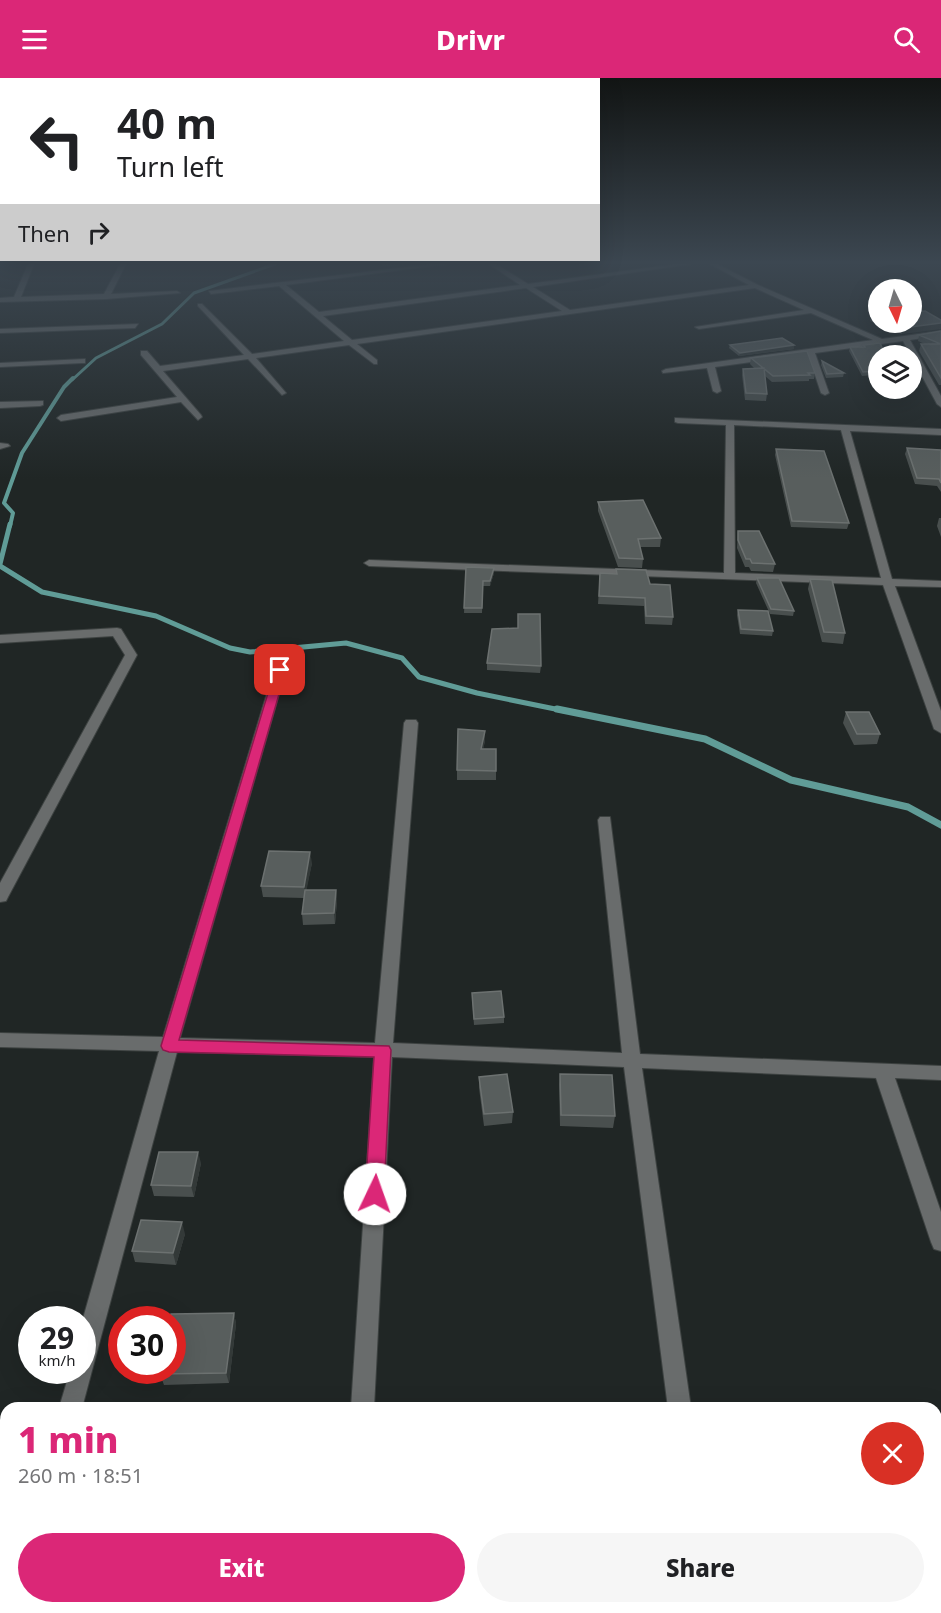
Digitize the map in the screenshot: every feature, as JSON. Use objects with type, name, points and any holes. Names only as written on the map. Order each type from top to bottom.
[{"type":"street","points":[[230,336],[282,393]]},
{"type":"street","points":[[345,336],[374,362]]},
{"type":"street","points":[[158,369],[390,336]]},
{"type":"street","points":[[870,336],[881,341]]},
{"type":"street","points":[[666,371],[922,336]]},
{"type":"street","points":[[905,338],[941,404]]},
{"type":"street","points":[[811,352],[825,393]]},
{"type":"street","points":[[144,353],[198,417]]},
{"type":"street","points":[[0,365],[81,361]]},
{"type":"street","points":[[711,366],[717,391]]},
{"type":"street","points":[[61,418],[183,399]]},
{"type":"street","points":[[0,405],[40,403]]},
{"type":"street","points":[[678,420],[941,432]]},
{"type":"street","points":[[729,576],[730,423]]},
{"type":"street","points":[[845,428],[888,583],[941,729]]},
{"type":"street","points":[[369,563],[941,584]]},
{"type":"street","points":[[0,639],[117,632],[131,655],[0,897]]},
{"type":"street","points":[[96,1313],[169,1046],[280,670]]},
{"type":"street","points":[[362,1402],[383,1050],[411,723]]},
{"type":"street","points":[[605,820],[632,1062],[678,1402]]},
{"type":"street","points":[[0,1040],[383,1050],[941,1073]]},
{"type":"street","points":[[883,1071],[941,1242]]},
{"type":"street","points":[[72,1402],[77,1384]]},
{"type":"building","points":[[921,336],[941,336],[941,344]]},
{"type":"building","points":[[782,338],[794,345],[740,353],[730,345]]},
{"type":"building","points":[[880,343],[881,345],[868,345],[868,372],[863,372],[850,347],[865,347],[864,345]]},
{"type":"building","points":[[941,344],[941,378],[922,345]]},
{"type":"building","points":[[807,351],[815,373],[808,373],[810,375],[773,376],[751,358]]},
{"type":"building","points":[[822,361],[844,373],[827,374]]},
{"type":"building","points":[[764,368],[767,394],[746,393],[743,369]]},
{"type":"building","points":[[907,448],[941,450],[941,483],[939,479],[917,478]]},
{"type":"building","points":[[776,449],[824,451],[849,523],[792,521]]},
{"type":"building","points":[[643,500],[661,538],[638,539],[643,559],[619,558],[598,502]]},
{"type":"building","points":[[738,531],[759,531],[775,564],[752,563],[750,559],[746,559],[738,540]]},
{"type":"building","points":[[466,567],[494,568],[490,581],[483,581],[482,608],[464,608]]},
{"type":"building","points":[[616,569],[646,570],[650,584],[670,585],[673,617],[646,616],[645,598],[599,596],[600,573],[617,574]]},
{"type":"building","points":[[757,578],[779,578],[794,611],[771,609]]},
{"type":"building","points":[[810,579],[832,580],[845,633],[824,632]]},
{"type":"building","points":[[738,610],[768,611],[773,631],[741,629]]},
{"type":"building","points":[[518,614],[540,614],[541,666],[487,663],[492,629],[518,628]]},
{"type":"building","points":[[846,712],[869,712],[880,734],[857,734]]},
{"type":"building","points":[[458,729],[485,731],[481,749],[496,749],[496,771],[457,770]]},
{"type":"building","points":[[269,851],[310,852],[304,887],[261,886]]},
{"type":"building","points":[[305,890],[336,890],[334,913],[302,914]]},
{"type":"building","points":[[501,991],[504,1017],[474,1019],[472,993]]},
{"type":"building","points":[[507,1074],[513,1112],[484,1114],[479,1077]]},
{"type":"building","points":[[560,1074],[612,1075],[615,1116],[561,1115]]},
{"type":"building","points":[[159,1152],[198,1152],[191,1186],[151,1185]]},
{"type":"building","points":[[141,1220],[182,1222],[173,1253],[132,1251]]},
{"type":"building","points":[[234,1313],[226,1373],[186,1374],[186,1314]]},
{"type":"waterway","points":[[72,380],[96,358],[139,336]]},
{"type":"waterway","points":[[10,526],[13,513],[4,503],[22,453],[64,387],[73,378]]},
{"type":"waterway","points":[[0,564],[10,524]]},
{"type":"waterway","points":[[0,566],[42,592],[156,616],[230,648],[250,652],[346,643],[402,658],[419,677],[477,693],[565,711]]},
{"type":"waterway","points":[[557,709],[705,739],[791,780],[908,807],[941,825]]},
{"type":"route","points":[[280,670],[169,1046],[383,1050],[375,1194]]}]
